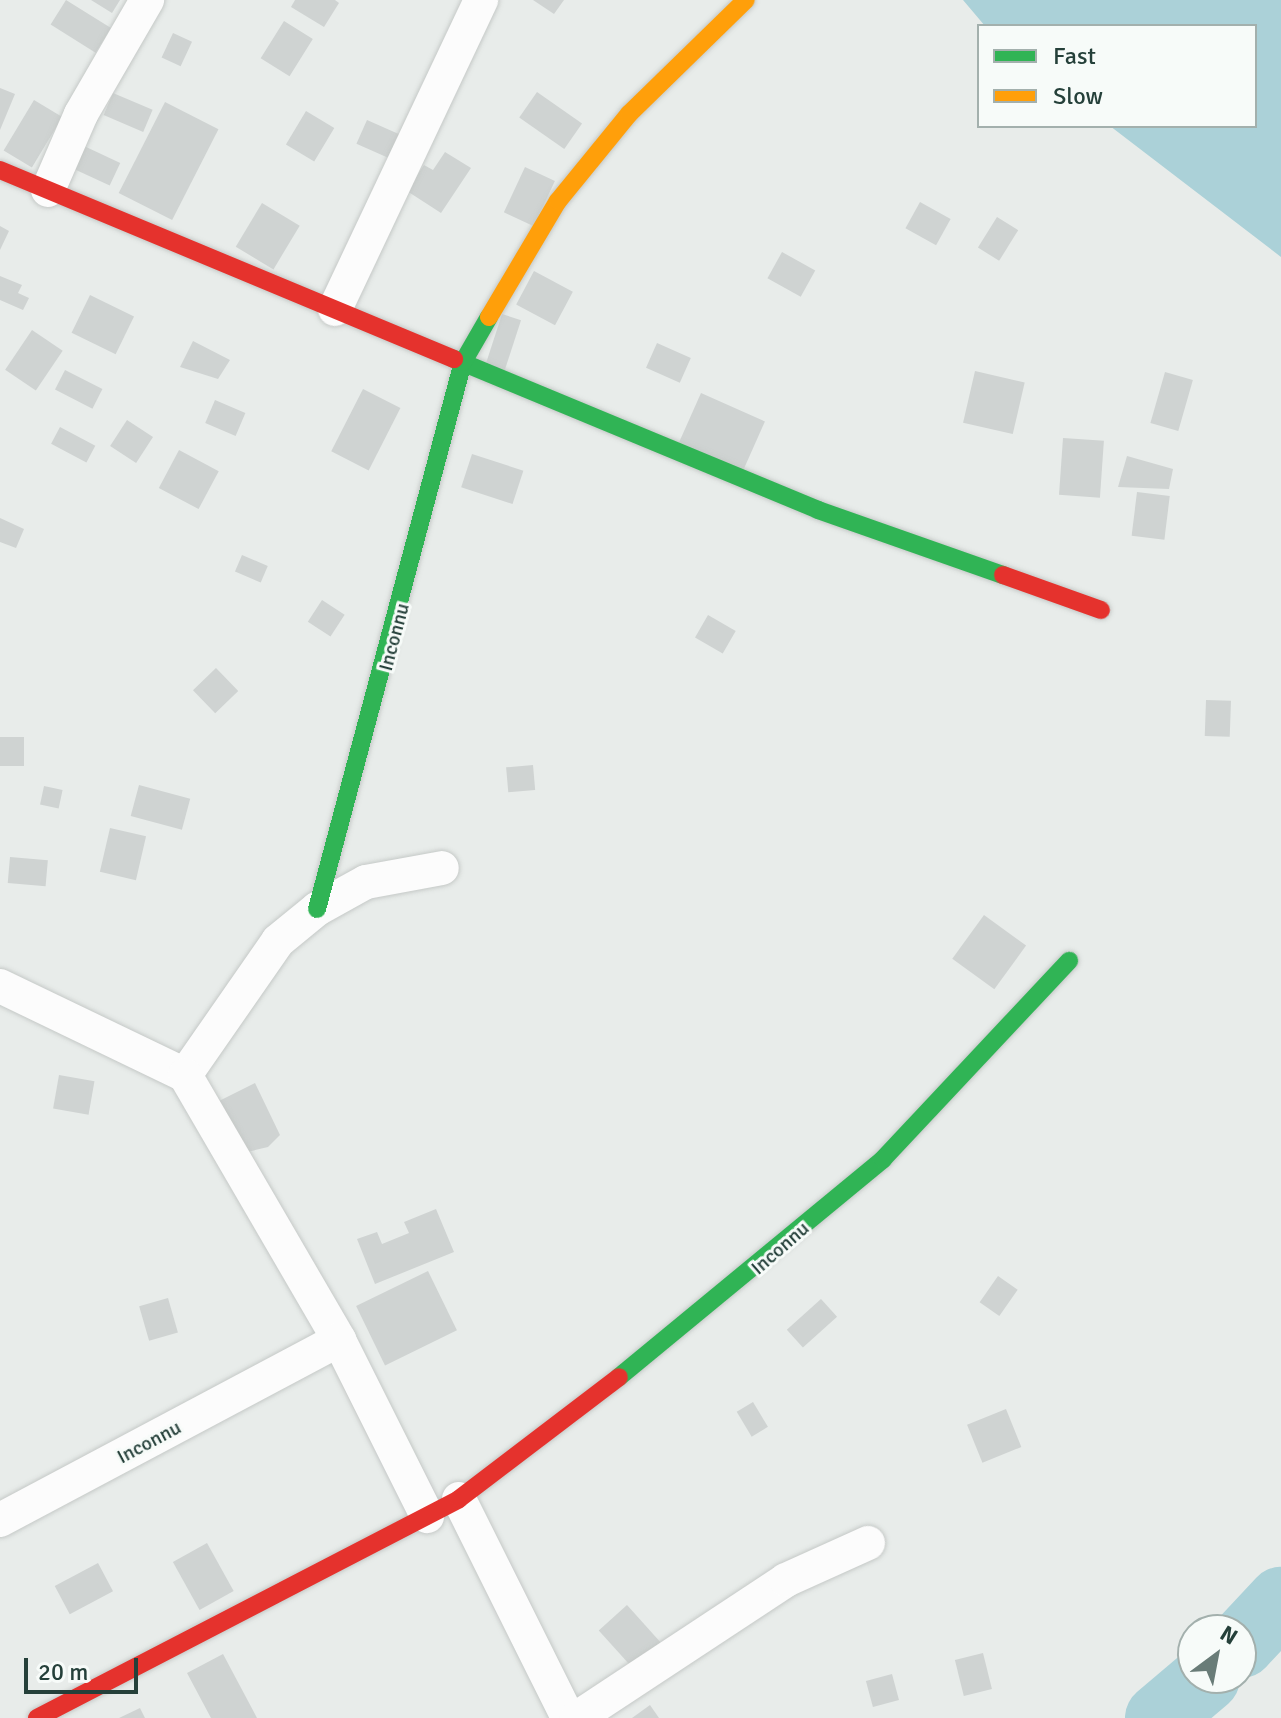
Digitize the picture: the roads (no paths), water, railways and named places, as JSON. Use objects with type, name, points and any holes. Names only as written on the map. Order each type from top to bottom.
[{"type":"street","points":[[48,190],[147,0]]},
{"type":"street","points":[[335,309],[481,0]]},
{"type":"street","name":"Inconnu","points":[[317,909],[463,362],[558,201],[629,114],[746,0]]},
{"type":"street","points":[[0,170],[818,510],[1101,610]]},
{"type":"street","points":[[185,1075],[278,941],[317,909],[366,882],[442,868]]},
{"type":"street","name":"Inconnu","points":[[37,1718],[459,1499],[715,1304],[883,1159],[1069,961]]},
{"type":"street","points":[[0,986],[185,1075],[339,1340],[427,1516]]},
{"type":"street","name":"Inconnu","points":[[0,1520],[339,1340]]},
{"type":"street","points":[[459,1499],[568,1718]]},
{"type":"street","points":[[577,1718],[786,1580],[868,1543]]},
{"type":"water","points":[[963,0],[1281,0],[1281,257],[1113,128],[1257,128],[1257,24],[983,24]]},
{"type":"waterway","points":[[1257,1627],[1281,1601]]},
{"type":"waterway","points":[[1159,1718],[1187,1694]]}]
